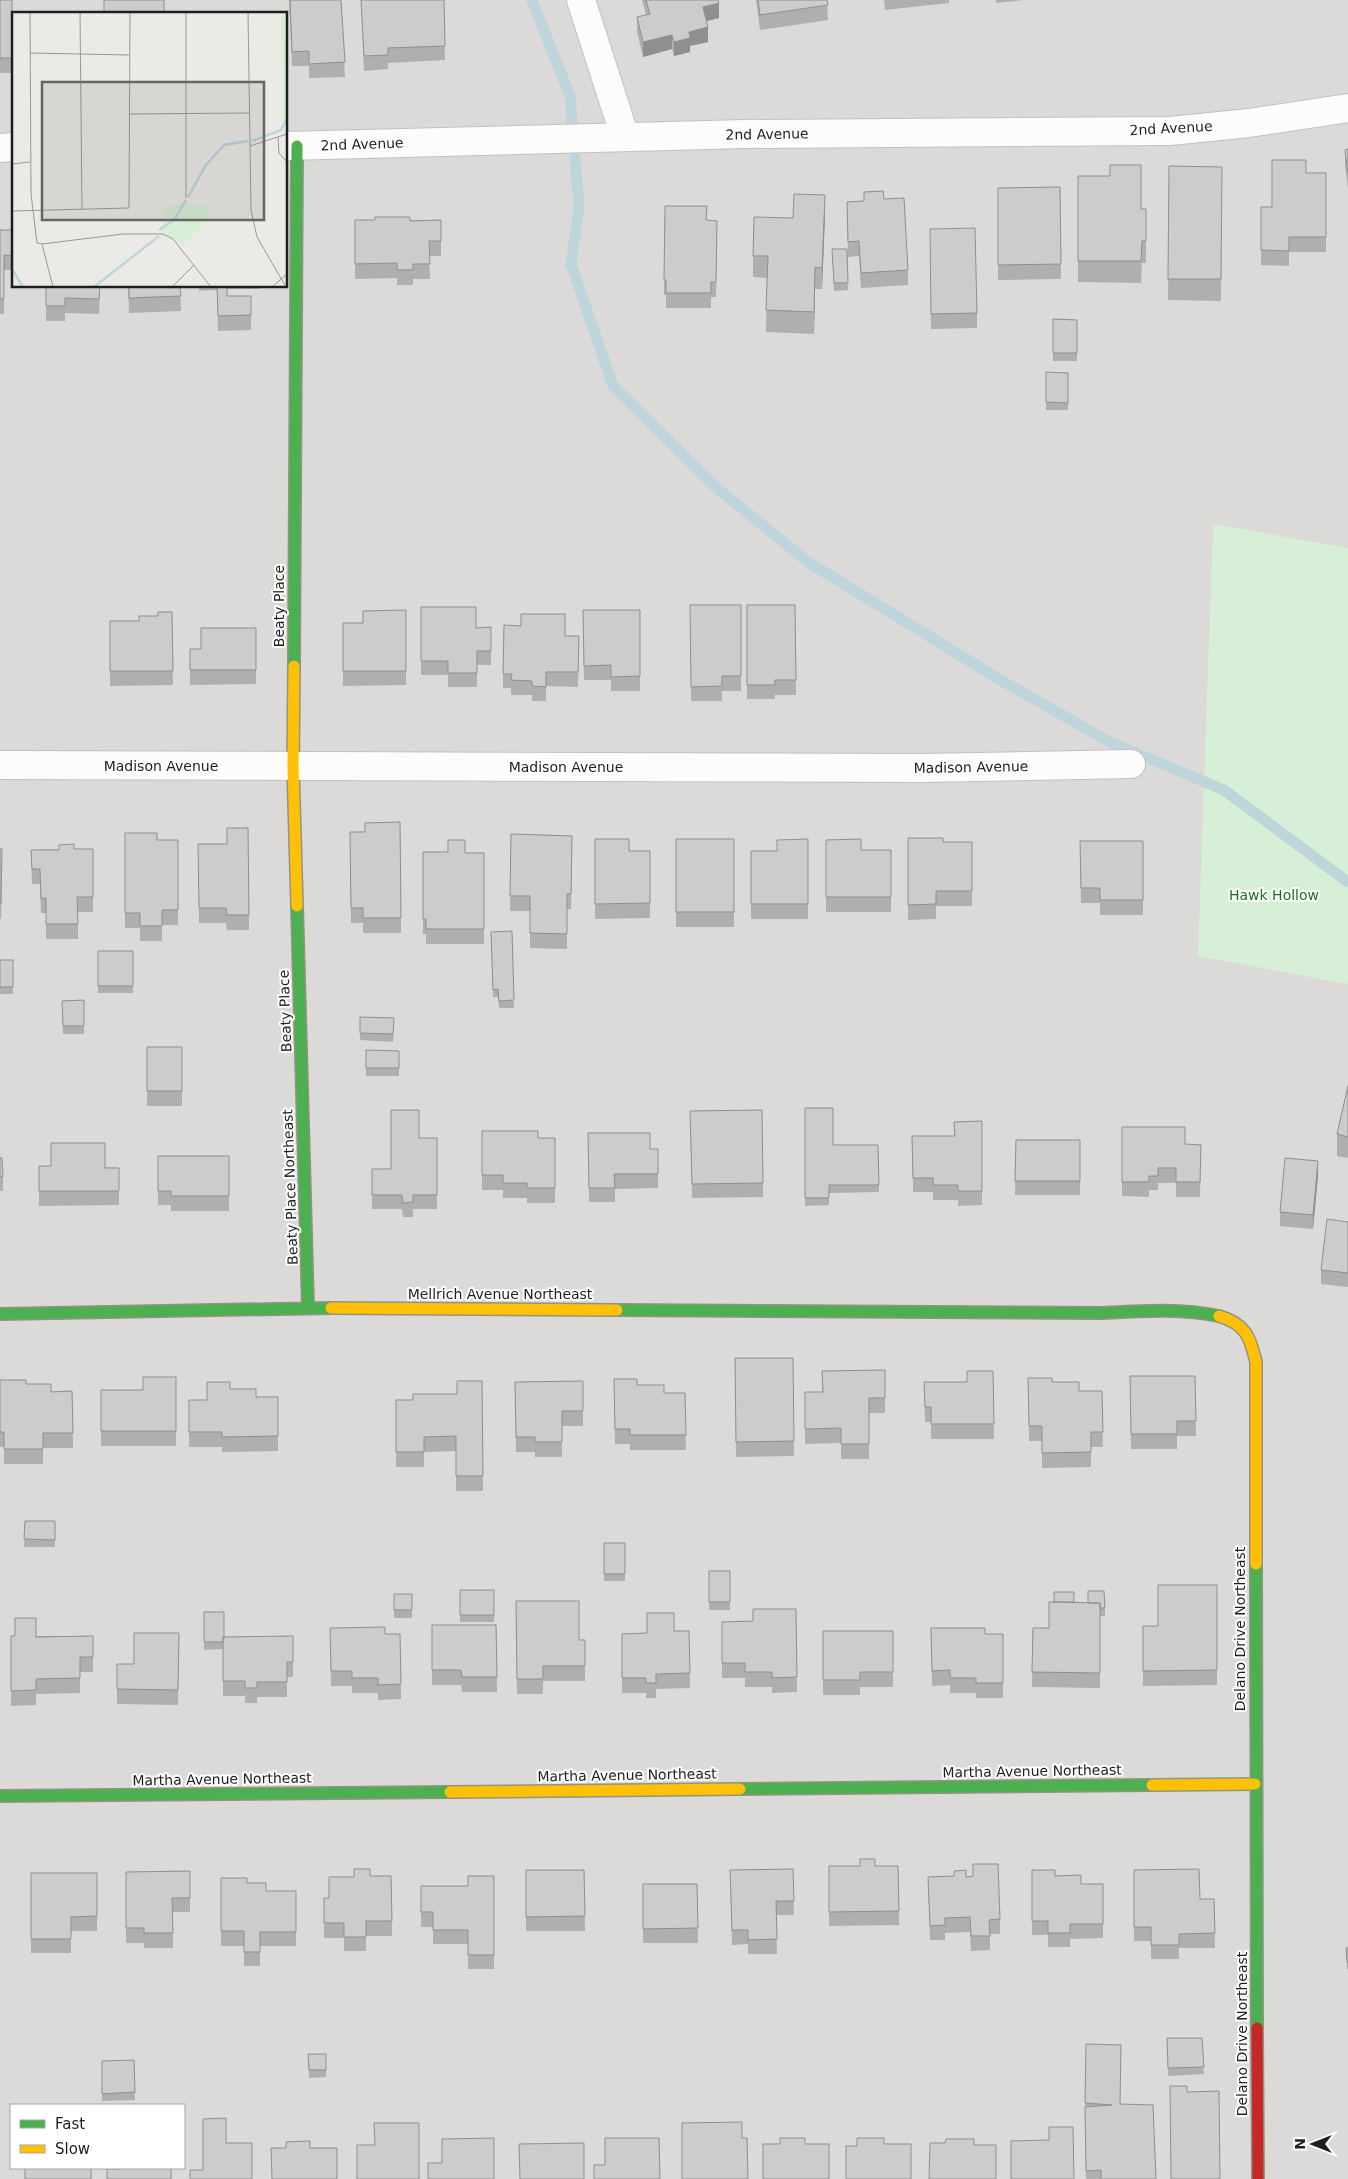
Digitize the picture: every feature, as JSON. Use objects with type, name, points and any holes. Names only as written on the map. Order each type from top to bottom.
[{"type":"street","points":[[581,0],[625,137]]},
{"type":"street","name":"2nd Avenue","points":[[292,146],[755,134],[1170,131],[1247,123],[1348,108]]},
{"type":"street","name":"Beaty Place","points":[[292,146],[293,767],[302,1066]]},
{"type":"street","name":"Madison Avenue","points":[[0,765],[922,768],[1131,764]]},
{"type":"street","name":"Beaty Place Northeast","points":[[302,1066],[308,1308]]},
{"type":"street","name":"Mellrich Avenue Northeast","points":[[0,1314],[308,1308],[1001,1312]]},
{"type":"street","name":"Delano Drive Northeast","points":[[1001,1312],[1194,1311],[1222,1316],[1234,1322],[1249,1336],[1256,1362],[1255,1784],[1258,2179]]},
{"type":"street","name":"Martha Avenue Northeast","points":[[0,1796],[1255,1784]]},
{"type":"shaded area","points":[[0,0],[1348,0],[1348,2179],[0,2179]]},
{"type":"green space","name":"Hawk Hollow","points":[[1213,524],[1348,548],[1348,984],[1198,956]]},
{"type":"building","points":[[0,0],[12,0],[12,58],[0,58]]},
{"type":"building","points":[[104,0],[164,0],[164,12],[104,12]]},
{"type":"building","points":[[290,0],[341,0],[345,62],[309,64],[309,51],[292,52]]},
{"type":"building","points":[[361,0],[444,0],[445,46],[388,48],[388,55],[364,56]]},
{"type":"building","points":[[646,0],[718,0],[719,3],[703,7],[708,27],[689,32],[690,38],[674,42],[672,35],[643,42],[637,17],[650,14]]},
{"type":"building","points":[[758,0],[827,0],[828,5],[760,15]]},
{"type":"building","points":[[1348,149],[1348,174],[1345,150]]},
{"type":"building","points":[[1272,160],[1306,160],[1306,173],[1326,173],[1326,237],[1289,237],[1289,251],[1261,250],[1261,207],[1272,207]]},
{"type":"building","points":[[1110,165],[1141,165],[1141,209],[1146,209],[1146,241],[1142,241],[1141,261],[1078,261],[1078,176],[1110,176]]},
{"type":"building","points":[[1169,166],[1222,167],[1221,279],[1168,279]]},
{"type":"building","points":[[1060,187],[1061,264],[998,265],[998,188]]},
{"type":"building","points":[[883,191],[884,199],[904,198],[908,270],[861,273],[859,241],[848,242],[847,202],[864,201],[864,192]]},
{"type":"building","points":[[794,194],[825,195],[822,268],[815,267],[814,312],[766,310],[768,256],[753,256],[754,217],[793,218]]},
{"type":"building","points":[[665,206],[707,206],[706,220],[717,221],[716,282],[711,282],[711,293],[666,293],[666,280],[664,280]]},
{"type":"building","points":[[375,217],[410,217],[410,221],[441,220],[441,241],[429,241],[430,264],[413,264],[413,270],[397,270],[397,263],[355,264],[355,220],[375,220]]},
{"type":"building","points":[[975,228],[977,313],[931,314],[930,229]]},
{"type":"building","points":[[0,230],[12,230],[12,256],[4,255],[4,299],[0,299]]},
{"type":"building","points":[[832,249],[847,249],[848,283],[834,283]]},
{"type":"building","points":[[46,288],[100,288],[99,299],[65,298],[65,306],[46,306]]},
{"type":"building","points":[[129,288],[180,288],[181,296],[129,298]]},
{"type":"building","points":[[217,288],[227,288],[227,296],[251,296],[251,315],[218,316]]},
{"type":"building","points":[[1053,319],[1077,320],[1077,353],[1053,353]]},
{"type":"building","points":[[1046,372],[1068,373],[1068,403],[1046,402]]},
{"type":"building","points":[[690,605],[741,605],[741,676],[722,676],[722,686],[691,687]]},
{"type":"building","points":[[747,605],[795,605],[796,680],[775,680],[775,685],[747,685]]},
{"type":"building","points":[[421,607],[476,607],[476,628],[491,627],[491,651],[477,651],[477,673],[448,673],[448,661],[421,661]]},
{"type":"building","points":[[406,610],[406,671],[343,671],[343,623],[363,623],[363,611]]},
{"type":"building","points":[[583,610],[640,610],[640,676],[611,677],[611,665],[584,666]]},
{"type":"building","points":[[158,612],[172,612],[173,671],[110,671],[110,621],[139,621],[139,616],[158,616]]},
{"type":"building","points":[[521,614],[565,614],[565,636],[579,636],[578,672],[546,672],[546,687],[532,686],[532,681],[511,680],[512,674],[503,674],[504,625],[521,626]]},
{"type":"building","points":[[201,628],[256,628],[256,670],[190,670],[190,649],[201,649]]},
{"type":"building","points":[[400,822],[401,918],[363,918],[363,908],[351,908],[350,832],[365,832],[365,823]]},
{"type":"building","points":[[227,828],[248,828],[249,915],[227,915],[226,908],[199,908],[198,844],[227,844]]},
{"type":"building","points":[[125,833],[157,833],[157,840],[178,840],[178,910],[162,910],[162,926],[140,926],[140,913],[125,913]]},
{"type":"building","points":[[511,834],[572,836],[571,894],[567,894],[567,934],[530,933],[530,896],[510,896]]},
{"type":"building","points":[[908,838],[943,838],[943,842],[972,842],[972,891],[936,891],[936,904],[908,905]]},
{"type":"building","points":[[595,839],[629,839],[629,851],[650,851],[650,903],[595,904]]},
{"type":"building","points":[[676,839],[734,839],[734,912],[676,912]]},
{"type":"building","points":[[808,839],[808,904],[751,904],[751,851],[777,851],[777,840]]},
{"type":"building","points":[[861,839],[861,850],[891,850],[891,897],[826,897],[826,840]]},
{"type":"building","points":[[448,840],[465,840],[465,853],[484,853],[484,929],[426,929],[426,919],[423,919],[423,852],[448,852]]},
{"type":"building","points":[[1080,841],[1143,841],[1143,900],[1100,900],[1100,888],[1081,888]]},
{"type":"building","points":[[74,844],[74,849],[93,849],[93,897],[77,897],[78,924],[46,924],[46,898],[41,898],[40,869],[32,869],[31,850],[59,850],[59,845]]},
{"type":"building","points":[[0,849],[2,849],[1,904],[0,904]]},
{"type":"building","points":[[512,931],[514,1000],[499,1001],[498,989],[493,990],[491,932]]},
{"type":"building","points":[[98,951],[133,951],[133,986],[98,986]]},
{"type":"building","points":[[0,960],[13,960],[13,987],[0,987]]},
{"type":"building","points":[[84,1000],[84,1026],[63,1026],[62,1001]]},
{"type":"building","points":[[360,1017],[394,1018],[393,1034],[360,1033]]},
{"type":"building","points":[[147,1047],[182,1047],[182,1091],[147,1091]]},
{"type":"building","points":[[366,1050],[399,1051],[399,1068],[366,1068]]},
{"type":"building","points":[[1348,1086],[1348,1137],[1337,1134]]},
{"type":"building","points":[[805,1108],[833,1108],[833,1145],[878,1145],[879,1185],[829,1185],[829,1198],[805,1198]]},
{"type":"building","points":[[391,1110],[419,1110],[419,1138],[437,1138],[437,1195],[413,1195],[413,1202],[403,1203],[402,1195],[372,1195],[372,1169],[391,1169]]},
{"type":"building","points":[[762,1110],[763,1183],[692,1184],[690,1111]]},
{"type":"building","points":[[982,1121],[982,1191],[958,1191],[958,1185],[933,1185],[933,1178],[913,1178],[912,1136],[955,1136],[954,1122]]},
{"type":"building","points":[[1122,1127],[1185,1127],[1185,1144],[1201,1145],[1200,1182],[1176,1182],[1176,1168],[1158,1168],[1158,1176],[1149,1176],[1149,1182],[1122,1182]]},
{"type":"building","points":[[482,1131],[538,1131],[538,1138],[555,1138],[555,1188],[527,1188],[527,1183],[503,1183],[503,1175],[482,1175]]},
{"type":"building","points":[[588,1133],[650,1133],[650,1149],[658,1149],[658,1174],[614,1174],[615,1188],[589,1188]]},
{"type":"building","points":[[1016,1140],[1080,1140],[1080,1181],[1015,1181]]},
{"type":"building","points":[[51,1143],[105,1143],[105,1168],[119,1168],[119,1191],[39,1191],[39,1166],[51,1166]]},
{"type":"building","points":[[158,1156],[229,1156],[229,1196],[171,1196],[171,1191],[158,1191]]},
{"type":"building","points":[[0,1158],[2,1158],[3,1177],[0,1177]]},
{"type":"building","points":[[1285,1158],[1318,1161],[1313,1215],[1280,1212]]},
{"type":"building","points":[[1327,1219],[1348,1222],[1348,1273],[1321,1270]]},
{"type":"building","points":[[735,1358],[793,1358],[794,1441],[736,1442]]},
{"type":"building","points":[[885,1370],[885,1398],[869,1398],[869,1444],[841,1444],[841,1428],[805,1429],[805,1392],[823,1392],[822,1371]]},
{"type":"building","points":[[967,1371],[993,1371],[994,1424],[931,1424],[931,1407],[925,1407],[924,1382],[967,1382]]},
{"type":"building","points":[[1130,1376],[1195,1376],[1196,1421],[1177,1421],[1177,1434],[1131,1434]]},
{"type":"building","points":[[143,1377],[176,1377],[176,1431],[101,1431],[101,1390],[143,1390]]},
{"type":"building","points":[[1028,1378],[1052,1378],[1052,1382],[1079,1382],[1079,1391],[1102,1391],[1103,1432],[1091,1432],[1091,1452],[1042,1453],[1042,1426],[1029,1426]]},
{"type":"building","points":[[614,1379],[637,1379],[637,1385],[664,1385],[664,1393],[685,1393],[686,1435],[630,1435],[630,1429],[615,1429]]},
{"type":"building","points":[[0,1380],[26,1380],[26,1384],[51,1384],[51,1392],[72,1391],[73,1433],[43,1433],[43,1449],[4,1449],[4,1432],[0,1432]]},
{"type":"building","points":[[457,1381],[482,1381],[483,1476],[456,1476],[456,1436],[424,1437],[424,1452],[396,1452],[396,1400],[413,1400],[413,1394],[457,1394]]},
{"type":"building","points":[[583,1381],[583,1411],[562,1411],[562,1442],[535,1442],[535,1437],[516,1437],[515,1382]]},
{"type":"building","points":[[207,1382],[230,1382],[230,1389],[256,1389],[256,1397],[278,1397],[278,1436],[222,1437],[222,1432],[189,1432],[189,1400],[207,1400]]},
{"type":"building","points":[[25,1521],[55,1521],[55,1540],[24,1539]]},
{"type":"building","points":[[604,1543],[625,1543],[625,1574],[604,1574]]},
{"type":"building","points":[[709,1571],[730,1571],[730,1602],[709,1602]]},
{"type":"building","points":[[1158,1585],[1217,1585],[1217,1670],[1143,1671],[1143,1626],[1158,1626]]},
{"type":"building","points":[[460,1590],[494,1590],[494,1615],[460,1615]]},
{"type":"building","points":[[1088,1591],[1104,1591],[1105,1608],[1100,1608],[1100,1603],[1088,1603]]},
{"type":"building","points":[[1054,1592],[1074,1592],[1074,1602],[1054,1602]]},
{"type":"building","points":[[394,1594],[412,1594],[412,1610],[394,1610]]},
{"type":"building","points":[[516,1601],[579,1601],[579,1640],[585,1640],[585,1666],[543,1666],[543,1679],[517,1679]]},
{"type":"building","points":[[1049,1602],[1100,1603],[1100,1673],[1032,1672],[1033,1628],[1049,1628]]},
{"type":"building","points":[[753,1609],[796,1609],[797,1677],[772,1678],[772,1672],[745,1672],[745,1663],[722,1663],[722,1622],[753,1621]]},
{"type":"building","points":[[204,1612],[224,1612],[223,1642],[204,1642]]},
{"type":"building","points":[[647,1613],[674,1613],[674,1631],[689,1631],[690,1673],[656,1674],[656,1683],[646,1683],[646,1678],[622,1678],[622,1634],[647,1633]]},
{"type":"building","points":[[15,1618],[36,1618],[36,1637],[93,1636],[93,1657],[80,1657],[80,1678],[36,1679],[36,1690],[11,1691],[11,1636],[15,1636]]},
{"type":"building","points":[[432,1625],[496,1625],[497,1677],[462,1677],[461,1670],[432,1670]]},
{"type":"building","points":[[385,1627],[385,1634],[400,1634],[401,1684],[378,1685],[378,1678],[352,1678],[352,1671],[331,1671],[330,1628]]},
{"type":"building","points":[[931,1628],[985,1628],[985,1634],[1003,1634],[1003,1683],[976,1683],[976,1678],[950,1678],[950,1670],[932,1671]]},
{"type":"building","points":[[823,1631],[893,1631],[893,1672],[860,1672],[860,1680],[823,1680]]},
{"type":"building","points":[[134,1633],[179,1633],[178,1690],[117,1689],[117,1664],[134,1664]]},
{"type":"building","points":[[293,1636],[293,1662],[287,1662],[287,1682],[257,1682],[257,1688],[245,1688],[245,1681],[223,1681],[223,1637]]},
{"type":"building","points":[[860,1859],[875,1859],[875,1866],[898,1866],[899,1911],[829,1912],[829,1866],[860,1866]]},
{"type":"building","points":[[973,1864],[998,1864],[1000,1919],[989,1920],[990,1936],[971,1936],[970,1917],[945,1918],[945,1925],[930,1926],[928,1877],[954,1876],[954,1871],[966,1870],[966,1877],[973,1876]]},
{"type":"building","points":[[354,1869],[370,1869],[370,1876],[391,1876],[392,1921],[366,1921],[366,1937],[344,1937],[344,1923],[324,1923],[324,1898],[329,1898],[329,1877],[354,1877]]},
{"type":"building","points":[[793,1869],[794,1901],[776,1901],[777,1939],[748,1940],[748,1930],[732,1930],[730,1870]]},
{"type":"building","points":[[1199,1869],[1200,1899],[1214,1899],[1215,1933],[1179,1934],[1179,1945],[1151,1945],[1151,1927],[1134,1927],[1134,1870]]},
{"type":"building","points":[[526,1870],[584,1870],[585,1916],[526,1917]]},
{"type":"building","points":[[1032,1870],[1055,1870],[1055,1876],[1081,1875],[1081,1884],[1103,1884],[1103,1924],[1070,1924],[1070,1933],[1048,1933],[1048,1921],[1032,1921]]},
{"type":"building","points":[[190,1871],[190,1898],[172,1898],[173,1933],[144,1933],[144,1928],[126,1928],[126,1872]]},
{"type":"building","points":[[31,1873],[97,1873],[97,1916],[71,1917],[71,1939],[31,1939]]},
{"type":"building","points":[[468,1876],[494,1876],[494,1955],[468,1955],[468,1930],[433,1930],[433,1912],[421,1912],[421,1886],[468,1886]]},
{"type":"building","points":[[221,1878],[247,1878],[247,1883],[266,1883],[266,1891],[296,1891],[296,1932],[260,1932],[260,1952],[244,1952],[244,1931],[221,1931]]},
{"type":"building","points":[[643,1884],[697,1884],[698,1928],[643,1929]]},
{"type":"building","points":[[1346,1948],[1348,1948],[1348,1962],[1347,1962]]},
{"type":"building","points":[[1167,2038],[1202,2038],[1204,2067],[1168,2068]]},
{"type":"building","points":[[1086,2044],[1121,2045],[1120,2104],[1153,2105],[1156,2179],[1101,2179],[1101,2170],[1086,2171],[1085,2107],[1112,2105],[1085,2103]]},
{"type":"building","points":[[308,2054],[326,2054],[326,2070],[309,2070]]},
{"type":"building","points":[[134,2060],[135,2092],[102,2094],[102,2061]]},
{"type":"building","points":[[1170,2086],[1187,2086],[1187,2092],[1219,2091],[1220,2179],[1171,2179]]},
{"type":"building","points":[[226,2118],[226,2143],[252,2143],[252,2179],[190,2179],[190,2170],[203,2170],[203,2119]]},
{"type":"building","points":[[742,2122],[742,2138],[747,2138],[748,2179],[682,2179],[682,2123]]},
{"type":"building","points":[[374,2123],[419,2123],[419,2179],[357,2179],[357,2145],[375,2145]]},
{"type":"building","points":[[1049,2127],[1073,2127],[1074,2179],[1011,2179],[1011,2141],[1049,2140]]},
{"type":"building","points":[[494,2138],[494,2179],[428,2179],[428,2163],[442,2163],[442,2139]]},
{"type":"building","points":[[605,2138],[659,2138],[660,2179],[594,2179],[594,2165],[605,2165]]},
{"type":"building","points":[[780,2138],[805,2138],[805,2144],[829,2144],[829,2179],[763,2179],[763,2144],[780,2144]]},
{"type":"building","points":[[857,2138],[884,2138],[884,2144],[911,2144],[911,2179],[846,2179],[846,2146],[857,2146]]},
{"type":"building","points":[[946,2139],[974,2139],[974,2145],[996,2145],[996,2179],[929,2179],[930,2143],[945,2143]]},
{"type":"building","points":[[310,2141],[310,2148],[337,2148],[337,2179],[272,2179],[271,2148],[286,2148],[286,2142]]},
{"type":"building","points":[[584,2143],[584,2179],[520,2179],[519,2144]]},
{"type":"building","points":[[25,2169],[91,2169],[91,2179],[25,2179]]},
{"type":"building","points":[[107,2169],[171,2169],[171,2179],[107,2179]]},
{"type":"waterway","points":[[532,0],[570,96],[579,207],[571,264],[613,386],[718,489],[808,562],[1002,681],[1110,742],[1224,790],[1348,882]]},
{"type":"traffic: fast","points":[[294,666],[297,146]]},
{"type":"traffic: fast","points":[[297,906],[308,1308]]},
{"type":"traffic: fast","points":[[0,1314],[331,1308]]},
{"type":"traffic: fast","points":[[617,1310],[1101,1313],[1160,1311],[1204,1313],[1219,1316]]},
{"type":"traffic: fast","points":[[1256,1564],[1257,2028]]},
{"type":"traffic: fast","points":[[740,1789],[1152,1785]]},
{"type":"traffic: fast","points":[[0,1796],[450,1792]]},
{"type":"traffic: slow","points":[[294,666],[293,767],[297,906]]},
{"type":"traffic: slow","points":[[331,1308],[617,1310]]},
{"type":"traffic: slow","points":[[1219,1316],[1241,1327],[1249,1339],[1256,1362],[1256,1564]]},
{"type":"traffic: slow","points":[[1152,1785],[1255,1784]]},
{"type":"traffic: slow","points":[[450,1792],[740,1789]]},
{"type":"traffic: jam","points":[[1257,2028],[1258,2179]]}]
